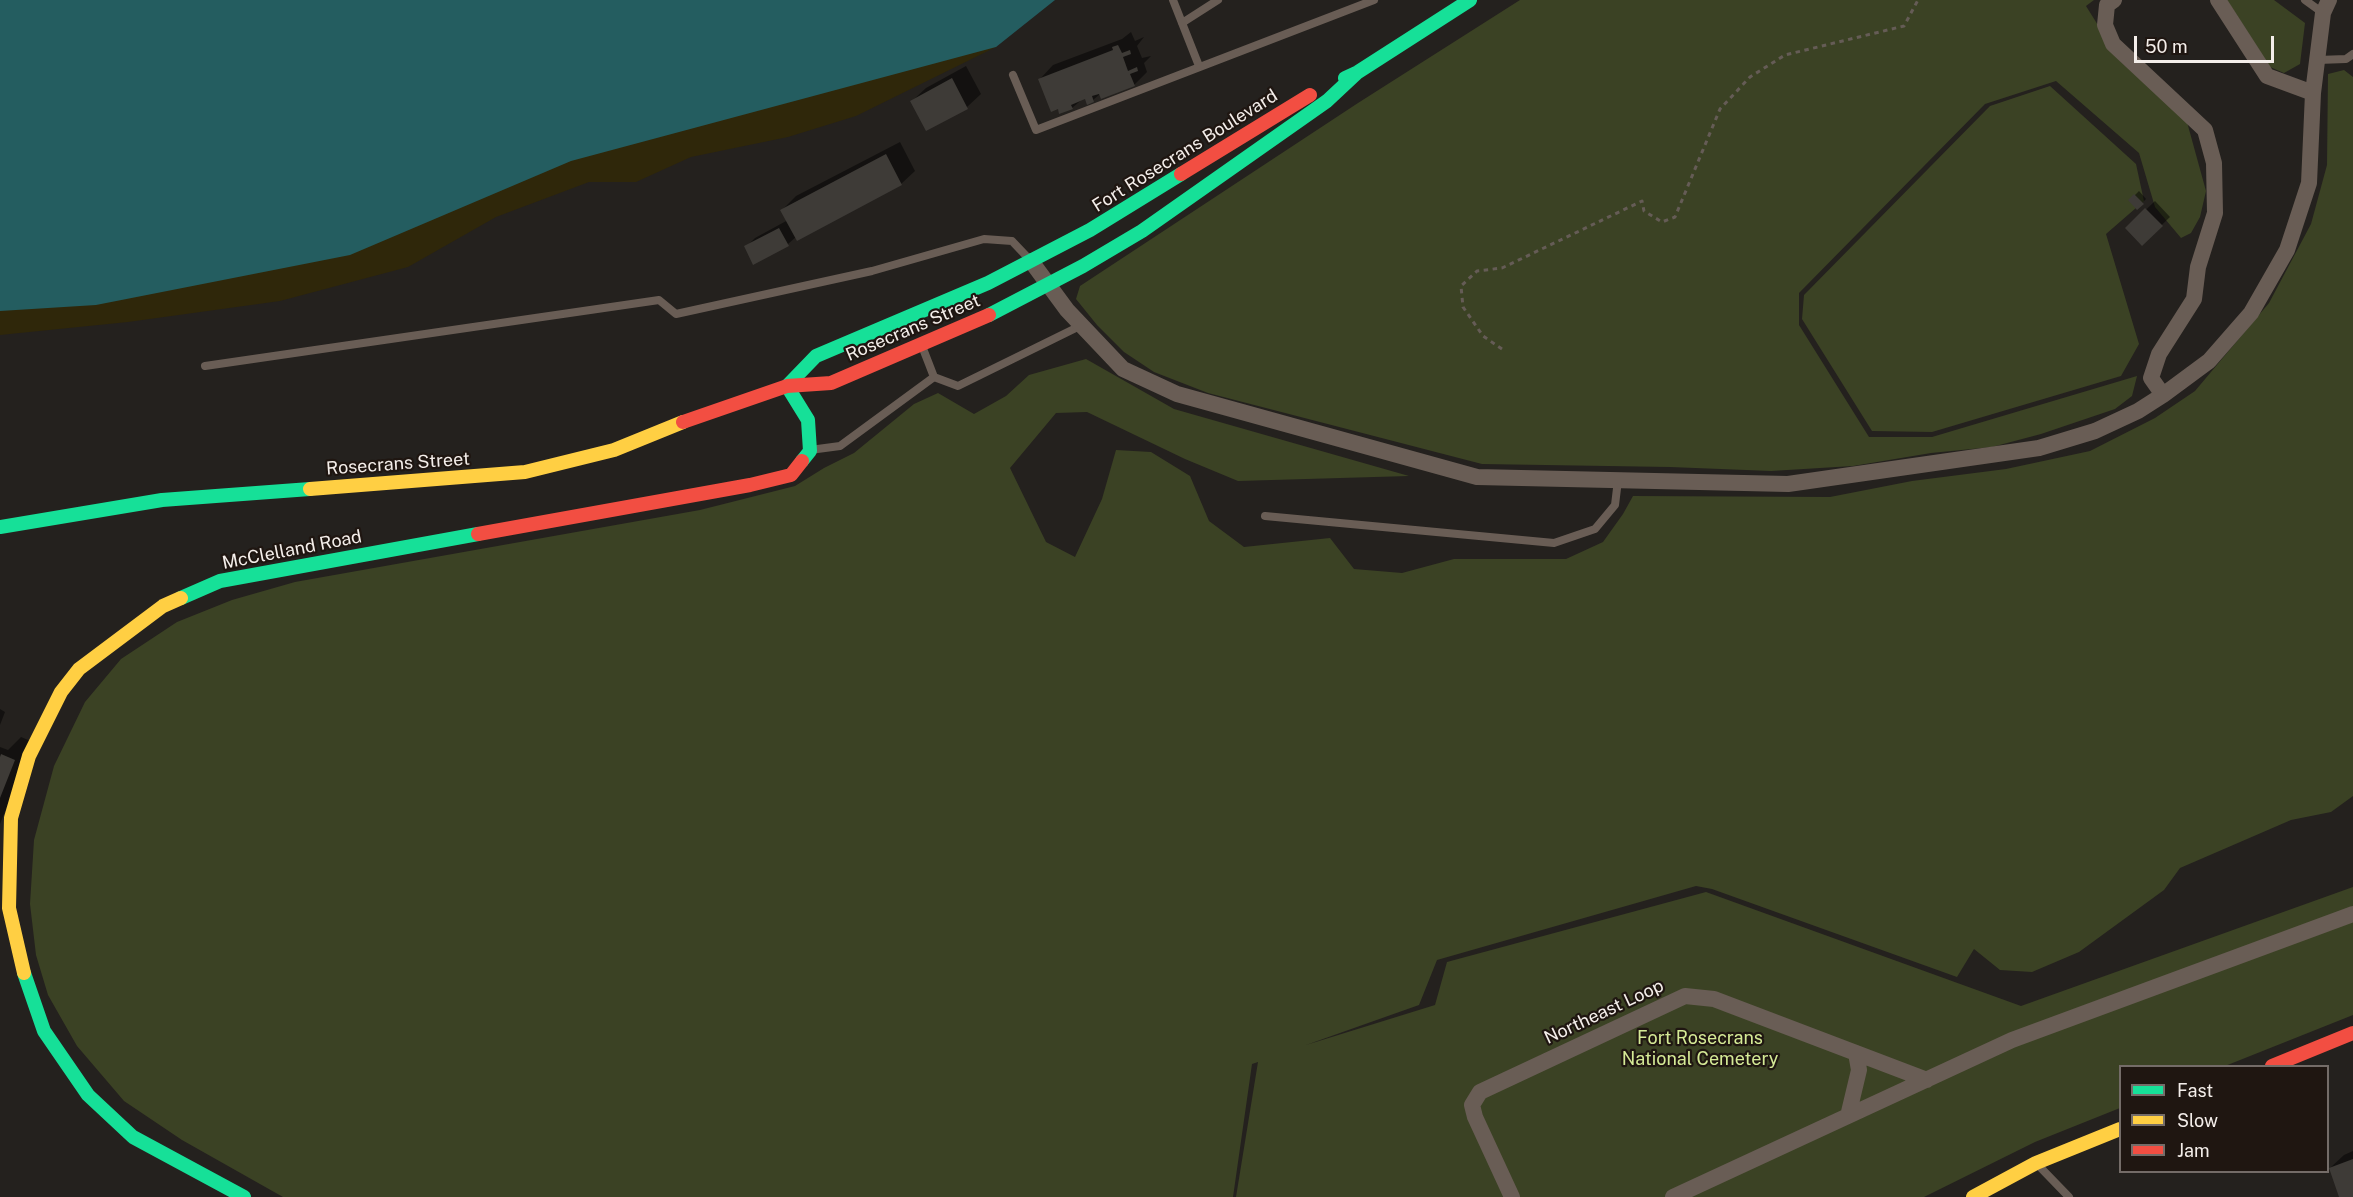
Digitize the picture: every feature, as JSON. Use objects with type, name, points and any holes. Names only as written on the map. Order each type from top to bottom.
[{"type":"street","name":"Fort Rosecrans Boulevard","points":[[1031,261],[1090,230],[1321,89],[1358,72],[1470,0]]},
{"type":"street","points":[[2114,0],[2108,5],[2105,25],[2114,44],[2205,130],[2214,163],[2215,213],[2198,267],[2194,299],[2159,354],[2151,378],[2163,395]]},
{"type":"street","points":[[2218,0],[2267,76],[2313,93]]},
{"type":"street","points":[[1031,261],[1047,285],[1124,369],[1177,394],[1477,477],[1788,484],[2039,448],[2095,431],[2138,411],[2209,361],[2252,313],[2287,250],[2309,183],[2313,93],[2326,6]]},
{"type":"street","name":"Fort Rosecrans Boulevard","points":[[1047,285],[1142,231],[1327,101],[1358,72]]},
{"type":"street","name":"Rosecrans Street","points":[[787,386],[816,356],[988,283],[1031,261]]},
{"type":"street","name":"Rosecrans Street","points":[[0,527],[162,500],[525,472],[614,450],[708,412],[787,386],[831,382],[921,346],[998,311],[1047,285]]},
{"type":"street","points":[[787,386],[808,420],[810,451]]},
{"type":"street","name":"McClelland Road","points":[[244,1197],[133,1137],[88,1095],[44,1031],[23,969],[9,908],[11,818],[29,756],[61,692],[79,669],[163,606],[220,581],[750,486],[791,475],[810,451]]},
{"type":"street","points":[[1673,1197],[2012,1040],[2353,914]]},
{"type":"street","name":"Northeast Loop","points":[[1512,1197],[1475,1117],[1472,1105],[1480,1092],[1685,996],[1714,999],[1927,1080]]},
{"type":"street","points":[[2274,1065],[2353,1033]]},
{"type":"street","points":[[1848,1116],[1859,1070],[1851,1052]]},
{"type":"street","points":[[1973,1197],[2036,1163],[2119,1130]]},
{"type":"lane","points":[[1173,0],[1199,66]]},
{"type":"lane","points":[[1182,23],[1218,0]]},
{"type":"lane","points":[[1013,75],[1035,130],[1374,0]]},
{"type":"lane","points":[[2305,0],[2326,6]]},
{"type":"lane","points":[[2318,60],[2346,59],[2353,54]]},
{"type":"lane","points":[[206,366],[659,300],[676,314],[872,271],[984,238],[1012,241],[1031,261]]},
{"type":"lane","points":[[921,346],[934,377],[958,386],[1082,325]]},
{"type":"lane","points":[[810,451],[840,446],[934,377]]},
{"type":"lane","points":[[1264,516],[1554,543],[1595,529],[1615,505],[1618,480]]},
{"type":"lane","points":[[0,521],[18,523]]},
{"type":"lane","points":[[2036,1163],[2069,1197]]},
{"type":"path","points":[[1502,349],[1483,336],[1463,307],[1461,286],[1477,271],[1502,268],[1641,201],[1644,211],[1662,222],[1675,217],[1720,109],[1750,77],[1785,55],[1904,26],[1918,0]]},
{"type":"green space","points":[[1520,0],[2094,0],[2086,6],[2121,62],[2187,122],[2206,191],[2200,217],[2191,233],[2181,238],[2155,207],[2139,153],[2056,81],[1985,104],[1799,293],[1799,325],[1869,437],[1932,437],[2137,376],[2132,396],[2115,409],[2041,434],[1992,447],[1931,453],[1853,466],[1771,471],[1482,464],[1208,393],[1154,372],[1124,352],[1097,325],[1076,299],[1080,286],[1358,103]]},
{"type":"green space","points":[[2227,0],[2274,0],[2305,23],[2300,64],[2284,73],[2270,67]]},
{"type":"green space","name":"Fort Rosecrans National Cemetery","points":[[2344,70],[2353,77],[2353,796],[2331,812],[2291,820],[2180,868],[2164,890],[2079,952],[2032,972],[2000,970],[1974,949],[1957,977],[1712,889],[1696,886],[1437,960],[1419,1005],[1306,1045],[1435,1005],[1447,962],[1706,892],[2021,1006],[2353,887],[2353,1015],[2228,1065],[2119,1065],[2119,1108],[2035,1142],[1924,1197],[1236,1197],[1258,1062],[1252,1064],[1233,1197],[283,1197],[182,1140],[124,1101],[77,1046],[48,995],[36,955],[30,904],[34,840],[54,766],[85,702],[121,659],[177,622],[232,600],[295,582],[700,510],[795,486],[854,453],[914,404],[938,393],[974,414],[1006,396],[1029,375],[1086,359],[1174,409],[1409,476],[1238,481],[1185,459],[1087,412],[1056,413],[1010,468],[1046,542],[1075,557],[1102,499],[1116,450],[1151,452],[1190,476],[1209,521],[1244,547],[1330,538],[1354,569],[1402,573],[1454,559],[1566,559],[1603,542],[1633,496],[1830,497],[1912,481],[2006,469],[2090,451],[2155,418],[2195,391],[2269,303],[2311,224],[2327,165],[2328,74]]},
{"type":"green space","points":[[2050,86],[2136,164],[2144,201],[2106,234],[2139,344],[2121,376],[1932,432],[1872,431],[1802,319],[1804,295],[1990,106]]},
{"type":"sand","points":[[969,25],[996,47],[856,116],[788,137],[691,157],[636,182],[589,182],[496,217],[408,267],[280,301],[128,322],[0,335],[0,235]]},
{"type":"water","points":[[0,0],[1055,0],[996,47],[571,161],[350,255],[96,305],[0,311]]},
{"type":"building","points":[[1118,45],[1122,53],[1130,50],[1131,54],[1123,57],[1128,71],[1137,67],[1138,71],[1130,74],[1135,86],[1101,99],[1099,94],[1092,96],[1094,102],[1087,105],[1085,99],[1071,105],[1073,109],[1059,114],[1058,109],[1051,112],[1038,79],[1113,50],[1112,47]]},
{"type":"building","points":[[952,78],[968,109],[926,131],[910,101]]},
{"type":"building","points":[[886,154],[902,185],[797,241],[780,210]]},
{"type":"building","points":[[2134,194],[2144,204],[2137,210],[2128,200]]},
{"type":"building","points":[[2145,208],[2163,226],[2142,246],[2125,228]]},
{"type":"building","points":[[779,228],[789,246],[753,265],[744,246]]},
{"type":"building","points":[[1,754],[15,760],[0,798],[0,757]]},
{"type":"building","points":[[2353,1159],[2353,1197],[2339,1197],[2329,1168]]},
{"type":"traffic: fast","points":[[1345,78],[1470,0]]},
{"type":"traffic: fast","points":[[989,315],[1083,266],[1142,231],[1327,101],[1358,72]]},
{"type":"traffic: fast","points":[[787,386],[816,356],[988,283],[1090,230],[1181,174]]},
{"type":"traffic: fast","points":[[787,386],[808,420],[810,451],[802,461]]},
{"type":"traffic: fast","points":[[0,527],[162,500],[310,489]]},
{"type":"traffic: fast","points":[[181,598],[220,581],[478,534]]},
{"type":"traffic: fast","points":[[24,973],[44,1031],[88,1095],[133,1137],[244,1197]]},
{"type":"traffic: slow","points":[[310,489],[525,472],[614,450],[683,422]]},
{"type":"traffic: slow","points":[[24,973],[9,908],[11,818],[29,756],[61,692],[79,669],[163,606],[181,598]]},
{"type":"traffic: slow","points":[[1973,1197],[2036,1163],[2119,1129]]},
{"type":"traffic: jam","points":[[1181,174],[1310,95]]},
{"type":"traffic: jam","points":[[683,422],[787,386],[831,383],[989,315]]},
{"type":"traffic: jam","points":[[478,534],[750,485],[791,475],[802,461]]},
{"type":"traffic: jam","points":[[2274,1065],[2353,1033]]}]
